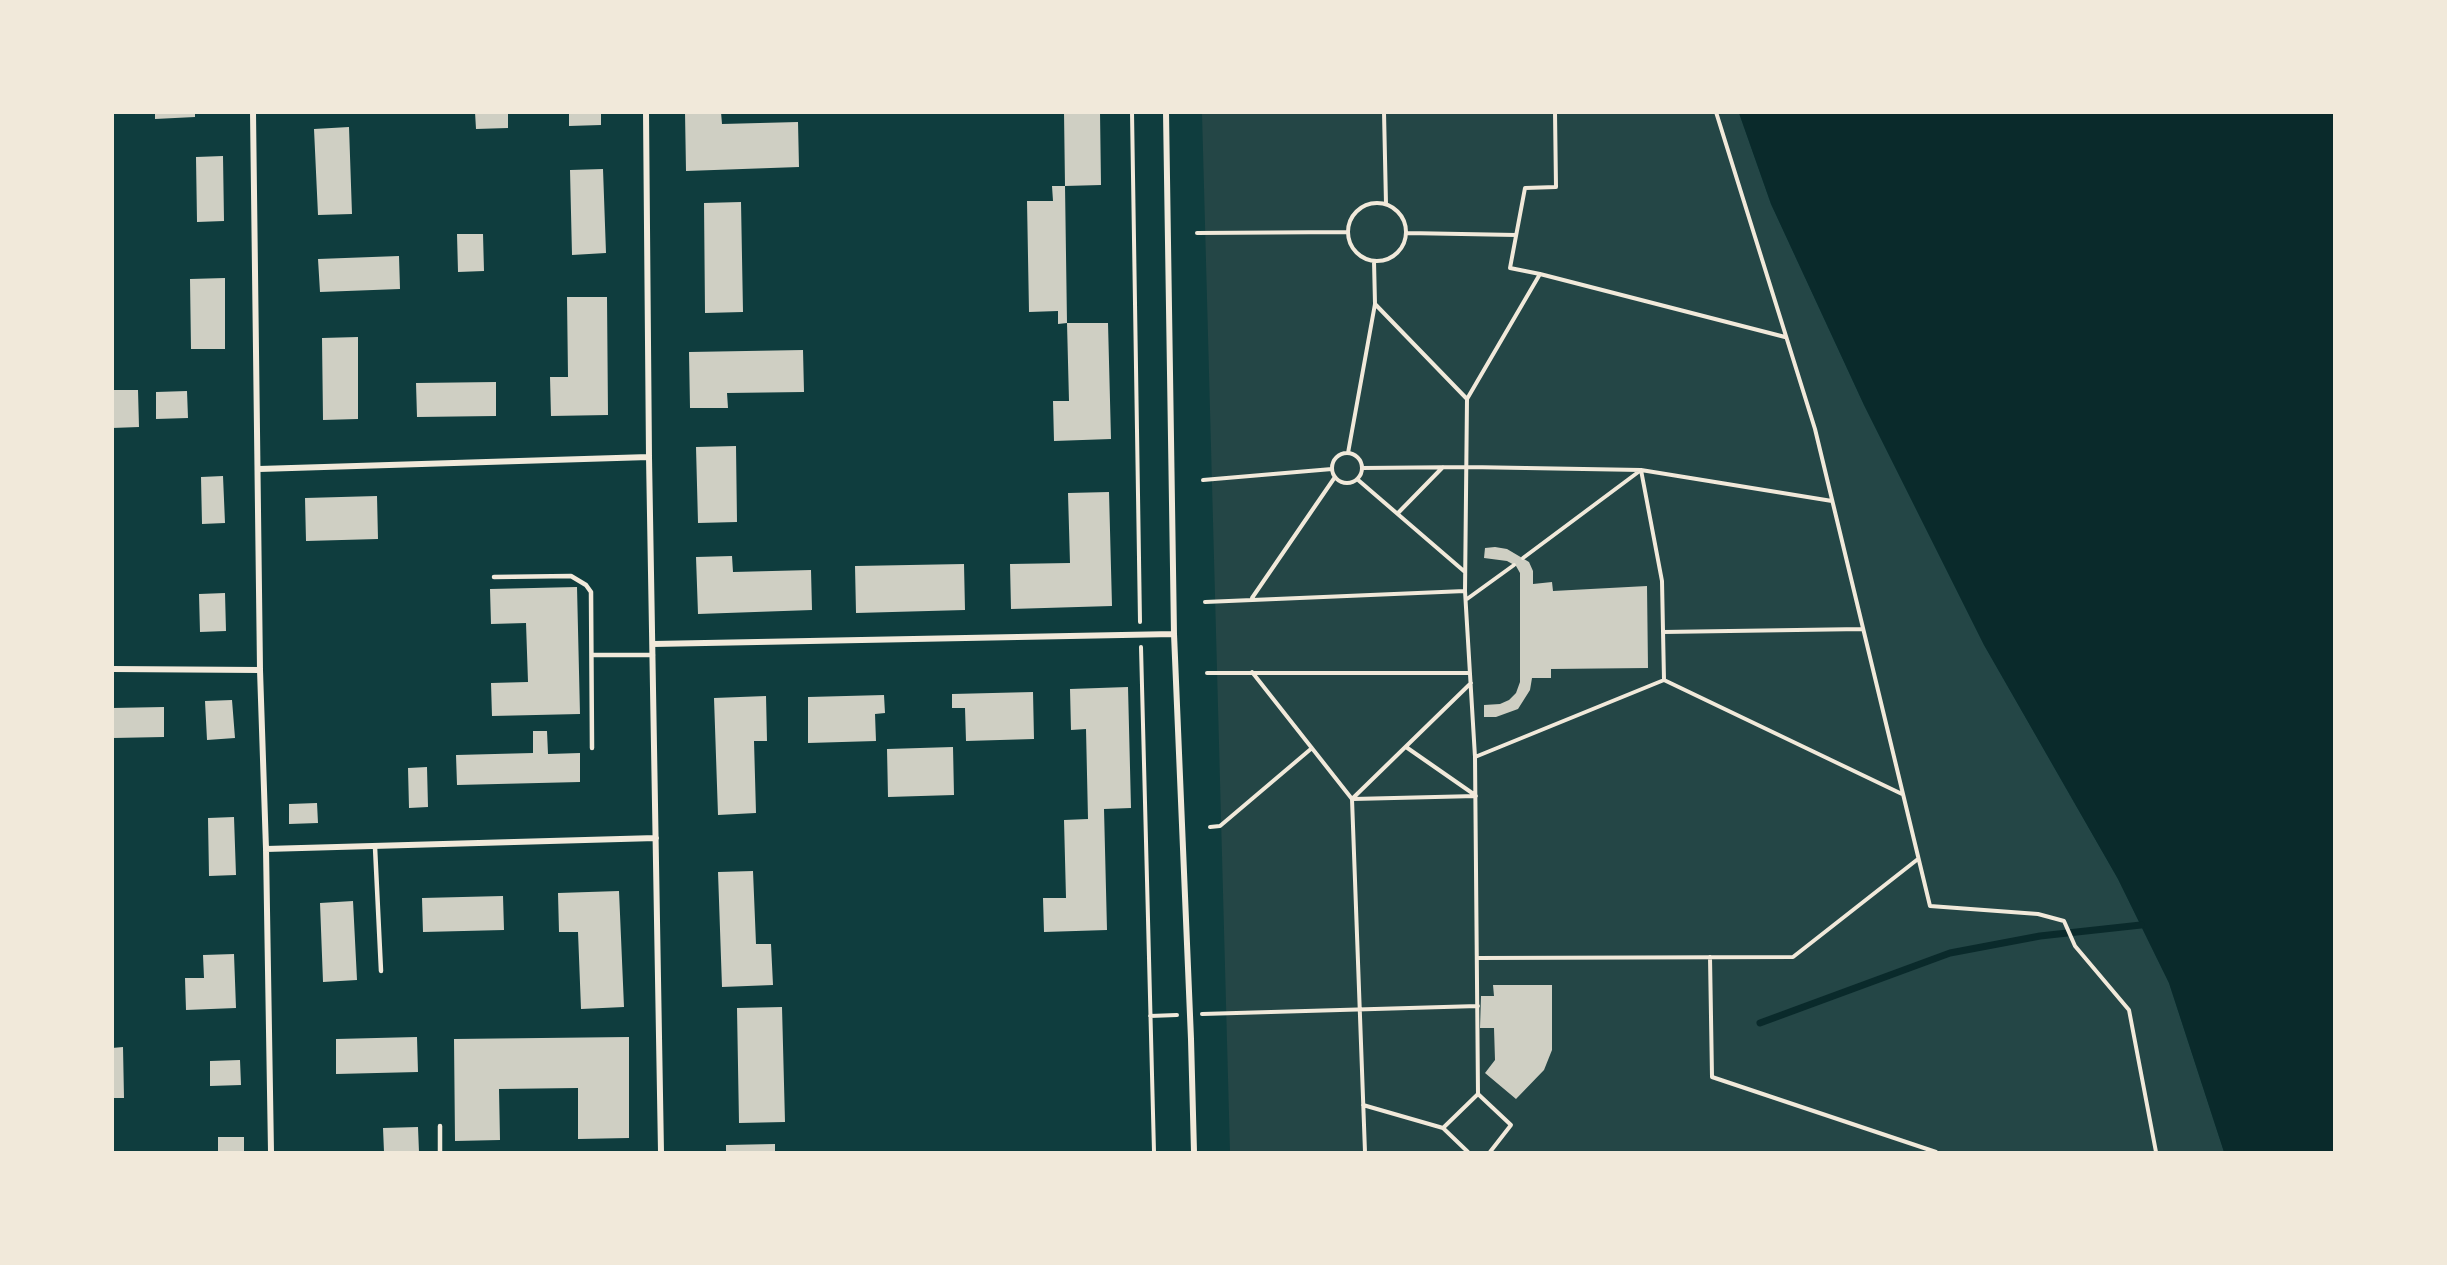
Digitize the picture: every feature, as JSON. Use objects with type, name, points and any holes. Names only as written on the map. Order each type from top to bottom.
[{"type":"street","points":[[254,112],[260,670],[266,849],[271,1152]]},
{"type":"street","points":[[646,112],[649,457],[661,1152]]},
{"type":"street","points":[[1166,112],[1174,634],[1194,1152]]},
{"type":"street","points":[[259,469],[649,457]]},
{"type":"street","points":[[653,644],[1174,634]]},
{"type":"street","points":[[112,669],[260,670]]},
{"type":"street","points":[[266,849],[656,838]]},
{"type":"lane","points":[[494,577],[571,576],[586,585],[591,592],[592,748]]},
{"type":"lane","points":[[592,655],[653,655]]},
{"type":"lane","points":[[375,847],[381,971]]},
{"type":"lane","points":[[440,1126],[440,1152]]},
{"type":"path","points":[[1384,112],[1386,204]]},
{"type":"path","points":[[1555,112],[1556,187],[1525,188],[1510,268],[1786,338]]},
{"type":"path","points":[[1716,112],[1815,429],[1930,906],[2038,914],[2064,921],[2075,946],[2129,1010],[2156,1152]]},
{"type":"path","points":[[1377,203],[1386,204],[1401,215],[1407,232],[1405,242],[1394,256],[1386,260],[1374,261],[1360,256],[1353,249],[1348,232],[1350,223],[1360,209],[1377,203]]},
{"type":"path","points":[[1197,233],[1348,232]]},
{"type":"path","points":[[1407,232],[1516,235]]},
{"type":"path","points":[[1348,453],[1375,304],[1374,261]]},
{"type":"path","points":[[1443,1128],[1478,1094],[1475,757],[1465,591],[1467,399],[1540,274]]},
{"type":"path","points":[[1375,304],[1467,399]]},
{"type":"path","points":[[1348,453],[1356,456],[1362,468],[1357,479],[1348,483],[1339,481],[1332,470],[1336,458],[1348,453]]},
{"type":"path","points":[[1398,513],[1443,467]]},
{"type":"path","points":[[1362,468],[1641,470],[1832,501]]},
{"type":"path","points":[[1203,480],[1332,470]]},
{"type":"path","points":[[1523,558],[1641,470]]},
{"type":"path","points":[[1641,470],[1662,581],[1664,680]]},
{"type":"path","points":[[1252,599],[1335,477]]},
{"type":"path","points":[[1357,479],[1466,572]]},
{"type":"path","points":[[1466,600],[1514,565]]},
{"type":"path","points":[[1205,602],[1465,591]]},
{"type":"path","points":[[1663,632],[1863,629]]},
{"type":"path","points":[[1252,672],[1352,799],[1365,1152]]},
{"type":"path","points":[[1207,673],[1470,673]]},
{"type":"path","points":[[1475,757],[1664,680],[1903,794]]},
{"type":"path","points":[[1352,799],[1471,683]]},
{"type":"path","points":[[1406,747],[1476,796]]},
{"type":"path","points":[[1210,827],[1220,826],[1312,748]]},
{"type":"path","points":[[1352,799],[1476,796]]},
{"type":"path","points":[[1477,958],[1793,957],[1918,859]]},
{"type":"path","points":[[1710,957],[1712,1077],[1936,1152]]},
{"type":"path","points":[[1150,1016],[1478,1006]]},
{"type":"path","points":[[1478,1094],[1511,1125],[1490,1152]]},
{"type":"path","points":[[1363,1105],[1443,1128],[1468,1152]]},
{"type":"shaded area","points":[[1202,113],[1739,113],[1771,204],[1864,405],[1984,645],[2118,879],[2169,983],[2224,1152],[1230,1152]]},
{"type":"shaded area","points":[[1739,113],[2334,113],[2334,1152],[2224,1152],[2169,983],[2118,879],[1984,645],[1864,405],[1771,204]]},
{"type":"building","points":[[155,112],[195,112],[195,117],[155,119]]},
{"type":"building","points":[[475,112],[508,112],[508,128],[476,129]]},
{"type":"building","points":[[569,112],[601,112],[601,125],[569,126]]},
{"type":"building","points":[[685,112],[721,112],[722,124],[798,122],[799,167],[686,171]]},
{"type":"building","points":[[1064,112],[1100,112],[1101,185],[1065,186]]},
{"type":"building","points":[[349,127],[352,214],[318,215],[314,129]]},
{"type":"building","points":[[223,156],[224,221],[197,222],[196,157]]},
{"type":"building","points":[[603,169],[606,253],[572,255],[570,170]]},
{"type":"building","points":[[1052,186],[1065,186],[1067,323],[1058,324],[1058,311],[1029,312],[1027,201],[1053,201]]},
{"type":"building","points":[[741,202],[743,312],[705,313],[704,203]]},
{"type":"building","points":[[457,234],[483,234],[484,271],[458,272]]},
{"type":"building","points":[[399,256],[400,289],[320,292],[318,259]]},
{"type":"building","points":[[225,278],[225,349],[191,349],[190,279]]},
{"type":"building","points":[[567,297],[607,297],[608,415],[551,416],[550,377],[568,377]]},
{"type":"building","points":[[1067,323],[1108,323],[1111,439],[1054,441],[1053,401],[1069,401]]},
{"type":"building","points":[[358,337],[358,419],[323,420],[322,338]]},
{"type":"building","points":[[803,350],[804,392],[727,393],[728,408],[690,408],[689,352]]},
{"type":"building","points":[[496,382],[496,416],[417,417],[416,383]]},
{"type":"building","points":[[112,390],[138,390],[139,427],[112,428]]},
{"type":"building","points":[[187,391],[188,418],[156,419],[156,392]]},
{"type":"building","points":[[736,446],[737,522],[698,523],[696,447]]},
{"type":"building","points":[[223,476],[225,523],[202,524],[201,477]]},
{"type":"building","points":[[1109,492],[1112,606],[1011,609],[1010,564],[1070,563],[1068,493]]},
{"type":"building","points":[[377,496],[378,539],[306,541],[305,498]]},
{"type":"building","points":[[1485,548],[1507,549],[1529,562],[1533,571],[1533,584],[1552,582],[1553,591],[1647,586],[1648,668],[1551,669],[1551,678],[1532,678],[1530,690],[1518,709],[1496,717],[1484,717],[1484,705],[1500,704],[1509,700],[1516,693],[1520,682],[1520,573],[1516,566],[1507,561],[1484,558]]},
{"type":"building","points":[[732,556],[733,572],[811,570],[812,610],[698,614],[696,557]]},
{"type":"building","points":[[964,564],[965,610],[856,613],[855,566]]},
{"type":"building","points":[[577,587],[580,714],[492,716],[491,683],[528,682],[526,623],[491,624],[490,589]]},
{"type":"building","points":[[225,593],[226,631],[200,632],[199,594]]},
{"type":"building","points":[[1128,687],[1131,808],[1104,809],[1107,930],[1044,932],[1043,898],[1066,898],[1064,820],[1088,819],[1086,729],[1071,730],[1070,689]]},
{"type":"building","points":[[1033,692],[1034,739],[966,741],[965,708],[952,708],[952,694]]},
{"type":"building","points":[[884,695],[885,713],[875,714],[876,741],[808,743],[808,697]]},
{"type":"building","points":[[766,696],[767,741],[754,741],[756,813],[718,815],[714,698]]},
{"type":"building","points":[[232,700],[235,738],[207,740],[205,701]]},
{"type":"building","points":[[164,707],[164,737],[113,738],[112,708]]},
{"type":"building","points":[[533,731],[547,731],[548,754],[580,753],[580,782],[457,785],[456,755],[533,753]]},
{"type":"building","points":[[953,747],[954,795],[888,797],[887,749]]},
{"type":"building","points":[[427,767],[428,807],[409,808],[408,768]]},
{"type":"building","points":[[317,803],[318,823],[289,824],[289,804]]},
{"type":"building","points":[[234,817],[236,875],[209,876],[208,818]]},
{"type":"building","points":[[753,871],[756,944],[771,944],[773,985],[722,987],[718,872]]},
{"type":"building","points":[[619,891],[624,1007],[581,1009],[578,932],[559,932],[558,893]]},
{"type":"building","points":[[503,896],[504,930],[423,932],[422,898]]},
{"type":"building","points":[[353,901],[357,980],[323,982],[320,903]]},
{"type":"building","points":[[234,954],[236,1008],[186,1010],[185,978],[204,978],[203,955]]},
{"type":"building","points":[[1493,985],[1552,985],[1552,1050],[1544,1070],[1516,1099],[1485,1073],[1495,1060],[1494,1028],[1480,1028],[1481,996],[1494,996]]},
{"type":"building","points":[[782,1007],[785,1122],[739,1123],[737,1008]]},
{"type":"building","points":[[417,1037],[418,1072],[336,1074],[336,1039]]},
{"type":"building","points":[[629,1037],[629,1138],[578,1139],[578,1088],[499,1089],[500,1140],[455,1141],[454,1039]]},
{"type":"building","points":[[123,1047],[124,1098],[112,1098],[112,1048]]},
{"type":"building","points":[[240,1060],[241,1085],[210,1086],[210,1061]]},
{"type":"building","points":[[418,1127],[419,1152],[384,1152],[383,1128]]},
{"type":"building","points":[[218,1137],[244,1137],[244,1152],[218,1152]]},
{"type":"building","points":[[775,1144],[775,1152],[726,1152],[726,1145]]},
{"type":"waterway","points":[[1760,1023],[1950,953],[2040,936],[2141,925]]}]
